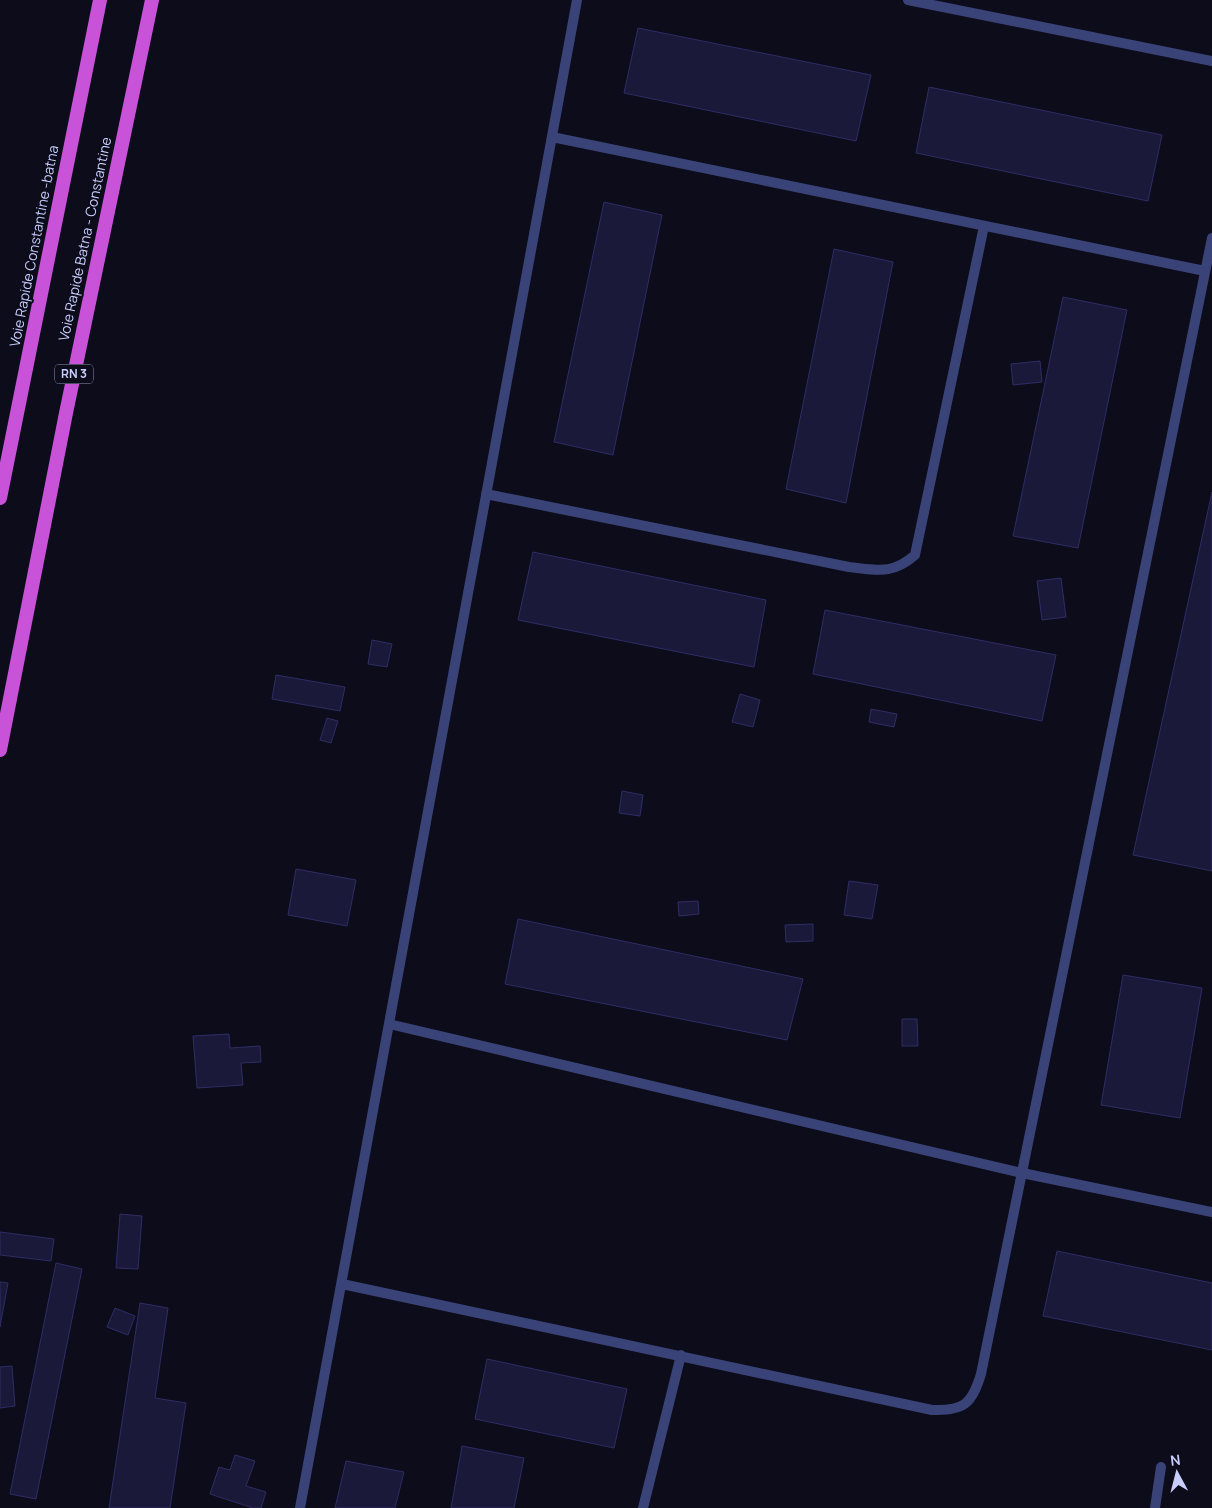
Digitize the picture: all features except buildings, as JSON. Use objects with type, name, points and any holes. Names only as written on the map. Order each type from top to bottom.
[{"type":"highway","name":"Voie Rapide Constantine -batna","points":[[0,498],[100,0]]},
{"type":"highway","name":"Voie Rapide Batna - Constantine","points":[[0,750],[66,413],[152,0]]},
{"type":"lane","points":[[300,1508],[577,0]]},
{"type":"lane","points":[[908,0],[1212,61]]},
{"type":"lane","points":[[552,137],[1205,271]]},
{"type":"lane","points":[[486,494],[849,567],[878,570],[901,567],[915,555],[984,226]]},
{"type":"lane","points":[[342,1284],[932,1410],[947,1411],[963,1407],[974,1395],[981,1374],[1212,238]]},
{"type":"lane","points":[[389,1024],[1022,1173],[1212,1212]]},
{"type":"lane","points":[[643,1508],[681,1355]]},
{"type":"lane","points":[[1155,1508],[1161,1467]]}]
